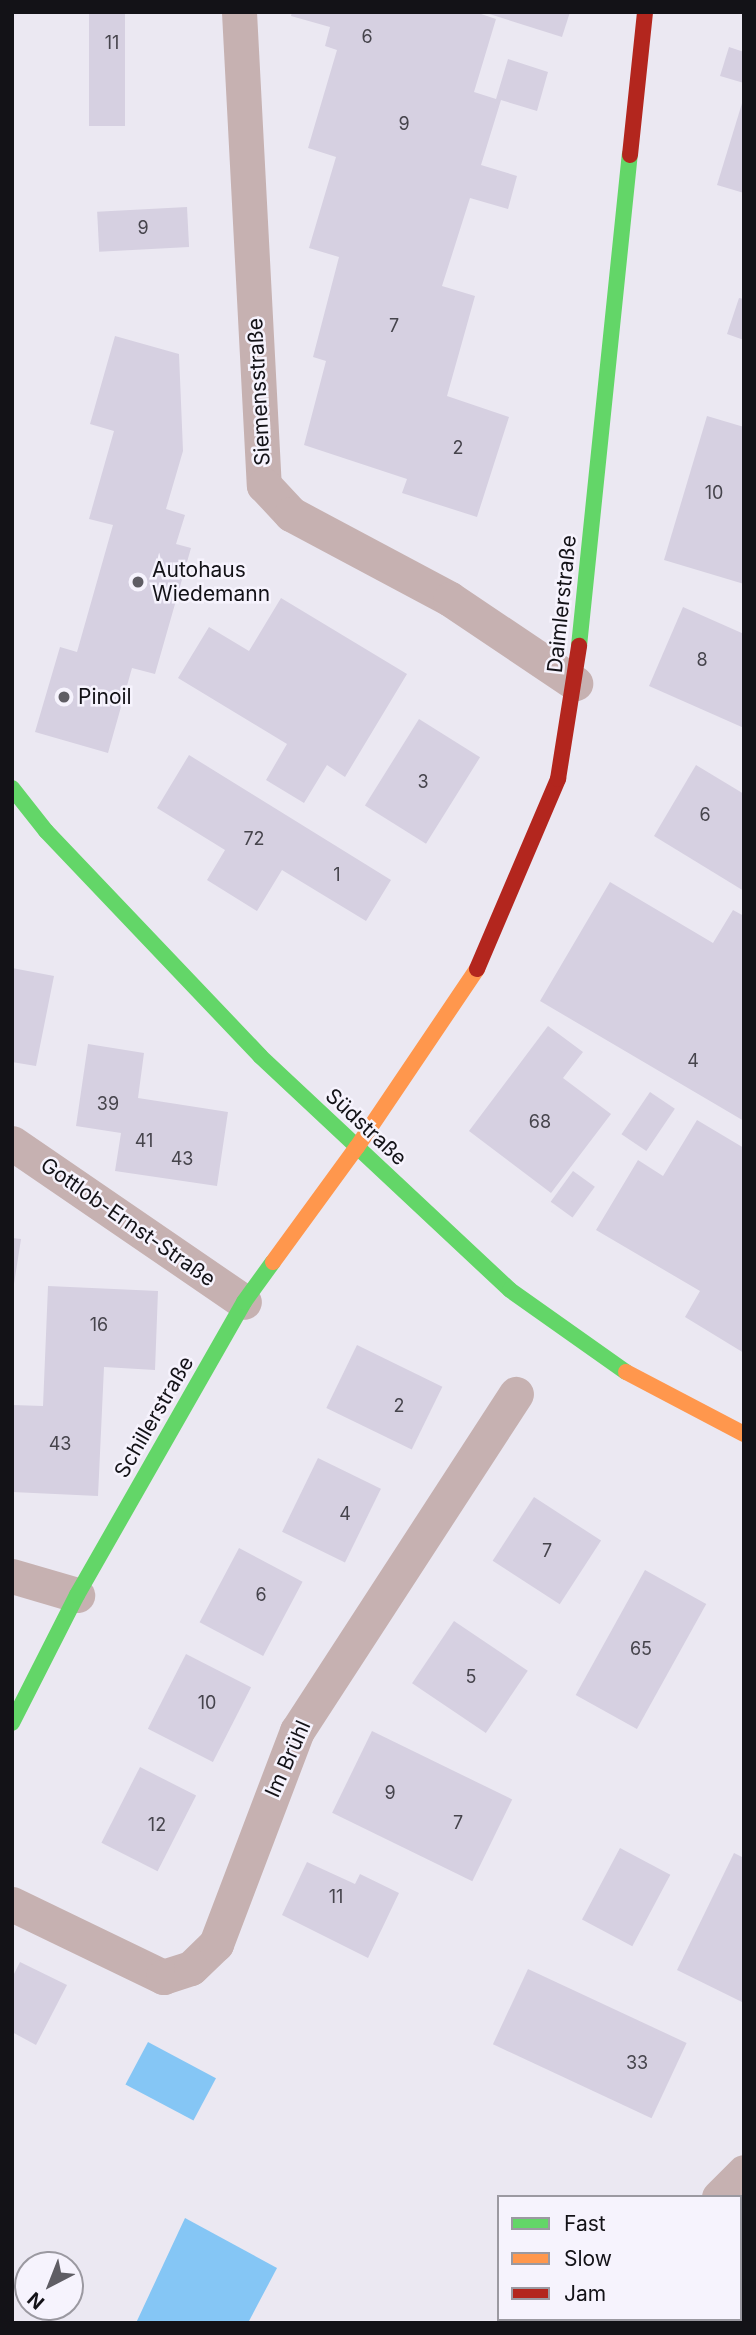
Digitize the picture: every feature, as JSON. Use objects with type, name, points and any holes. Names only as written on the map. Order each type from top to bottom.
[{"type":"street","name":"Siemensstraße","points":[[239,12],[264,485],[291,514],[450,598],[575,683]]},
{"type":"street","name":"Daimlerstraße","points":[[357,1147],[479,967],[558,779],[575,683],[645,12]]},
{"type":"street","name":"Südstraße","points":[[12,788],[46,831],[260,1056],[510,1290],[637,1379],[744,1434]]},
{"type":"street","name":"Gottlob-Ernst-Straße","points":[[12,1143],[244,1302]]},
{"type":"street","name":"Schillerstraße","points":[[12,1723],[77,1595],[244,1302],[357,1147]]},
{"type":"street","name":"Im Brühl","points":[[12,1904],[163,1977],[191,1968],[216,1944],[297,1731],[516,1394]]},
{"type":"street","points":[[12,1576],[77,1595]]},
{"type":"street","points":[[721,2195],[744,2172]]},
{"type":"water","points":[[148,2042],[216,2078],[193,2121],[125,2084]]},
{"type":"water","points":[[185,2218],[277,2268],[248,2323],[136,2323]]},
{"type":"building","points":[[89,12],[125,12],[125,126],[89,126]]},
{"type":"building","points":[[292,12],[475,12],[496,19],[474,92],[496,99],[508,59],[548,72],[537,111],[501,100],[481,165],[517,176],[508,209],[470,198],[442,286],[475,296],[447,396],[509,417],[477,517],[402,493],[407,479],[304,445],[326,361],[313,357],[339,257],[309,248],[336,157],[308,148],[337,50],[325,46],[330,27],[291,16]]},
{"type":"building","points":[[483,12],[570,12],[562,37]]},
{"type":"building","points":[[729,47],[744,52],[744,83],[720,76]]},
{"type":"building","points":[[744,100],[744,193],[717,185]]},
{"type":"building","points":[[187,207],[189,247],[99,252],[97,212]]},
{"type":"building","points":[[739,298],[744,299],[744,340],[727,334]]},
{"type":"building","points":[[115,336],[179,354],[183,451],[166,509],[185,515],[176,544],[191,548],[155,674],[132,668],[108,753],[35,732],[60,647],[77,652],[113,525],[89,519],[114,431],[90,424]]},
{"type":"building","points":[[707,416],[744,427],[744,584],[664,560]]},
{"type":"building","points":[[281,598],[407,674],[345,777],[327,765],[304,803],[266,780],[287,744],[178,678],[209,627],[249,651]]},
{"type":"building","points":[[683,607],[744,634],[744,728],[649,686]]},
{"type":"building","points":[[419,719],[480,757],[426,844],[365,806]]},
{"type":"building","points":[[189,755],[391,880],[366,921],[282,870],[257,911],[207,880],[225,850],[157,808]]},
{"type":"building","points":[[696,765],[744,794],[744,891],[654,836]]},
{"type":"building","points":[[610,882],[713,943],[733,910],[744,916],[744,1121],[540,1001]]},
{"type":"building","points":[[12,968],[54,976],[36,1066],[12,1062]]},
{"type":"building","points":[[548,1026],[583,1052],[563,1078],[611,1114],[551,1193],[469,1131]]},
{"type":"building","points":[[88,1044],[144,1053],[138,1098],[228,1112],[217,1186],[115,1171],[121,1133],[76,1126]]},
{"type":"building","points":[[650,1092],[675,1109],[646,1151],[621,1134]]},
{"type":"building","points":[[697,1120],[744,1148],[744,1353],[685,1317],[700,1291],[596,1230],[638,1160],[663,1176]]},
{"type":"building","points":[[573,1171],[595,1187],[573,1218],[551,1202]]},
{"type":"building","points":[[12,1238],[21,1239],[14,1284],[12,1284]]},
{"type":"building","points":[[48,1286],[158,1291],[155,1370],[104,1367],[98,1496],[12,1492],[12,1405],[43,1406]]},
{"type":"building","points":[[357,1345],[442,1387],[412,1450],[326,1408]]},
{"type":"building","points":[[318,1458],[381,1489],[345,1562],[282,1532]]},
{"type":"building","points":[[534,1497],[601,1541],[560,1604],[493,1561]]},
{"type":"building","points":[[239,1548],[303,1582],[263,1656],[200,1622]]},
{"type":"building","points":[[645,1570],[706,1604],[637,1729],[576,1695]]},
{"type":"building","points":[[454,1621],[528,1671],[486,1733],[412,1683]]},
{"type":"building","points":[[186,1654],[251,1687],[213,1762],[148,1729]]},
{"type":"building","points":[[372,1731],[512,1799],[472,1881],[332,1813]]},
{"type":"building","points":[[140,1767],[196,1796],[158,1871],[101,1843]]},
{"type":"building","points":[[620,1848],[670,1875],[632,1946],[582,1920]]},
{"type":"building","points":[[734,1853],[744,1858],[744,2003],[677,1970]]},
{"type":"building","points":[[307,1862],[355,1884],[360,1874],[399,1893],[368,1958],[282,1915]]},
{"type":"building","points":[[20,1962],[67,1985],[36,2045],[12,2032],[12,1978]]},
{"type":"building","points":[[528,1969],[687,2043],[652,2118],[493,2044]]},
{"type":"building","points":[[742,2298],[744,2299],[744,2323],[717,2323],[742,2321]]},
{"type":"traffic: fast","points":[[579,646],[630,155]]},
{"type":"traffic: fast","points":[[12,788],[46,831],[260,1056],[510,1290],[626,1372]]},
{"type":"traffic: fast","points":[[12,1723],[77,1595],[244,1302],[273,1262]]},
{"type":"traffic: slow","points":[[273,1262],[357,1147],[477,969]]},
{"type":"traffic: slow","points":[[626,1372],[744,1434]]},
{"type":"traffic: jam","points":[[630,155],[645,12]]},
{"type":"traffic: jam","points":[[477,969],[558,779],[579,646]]},
{"type":"place","name":"Autohaus Wiedemann","points":[[138,582]]},
{"type":"place","name":"Pinoil","points":[[64,697]]}]
